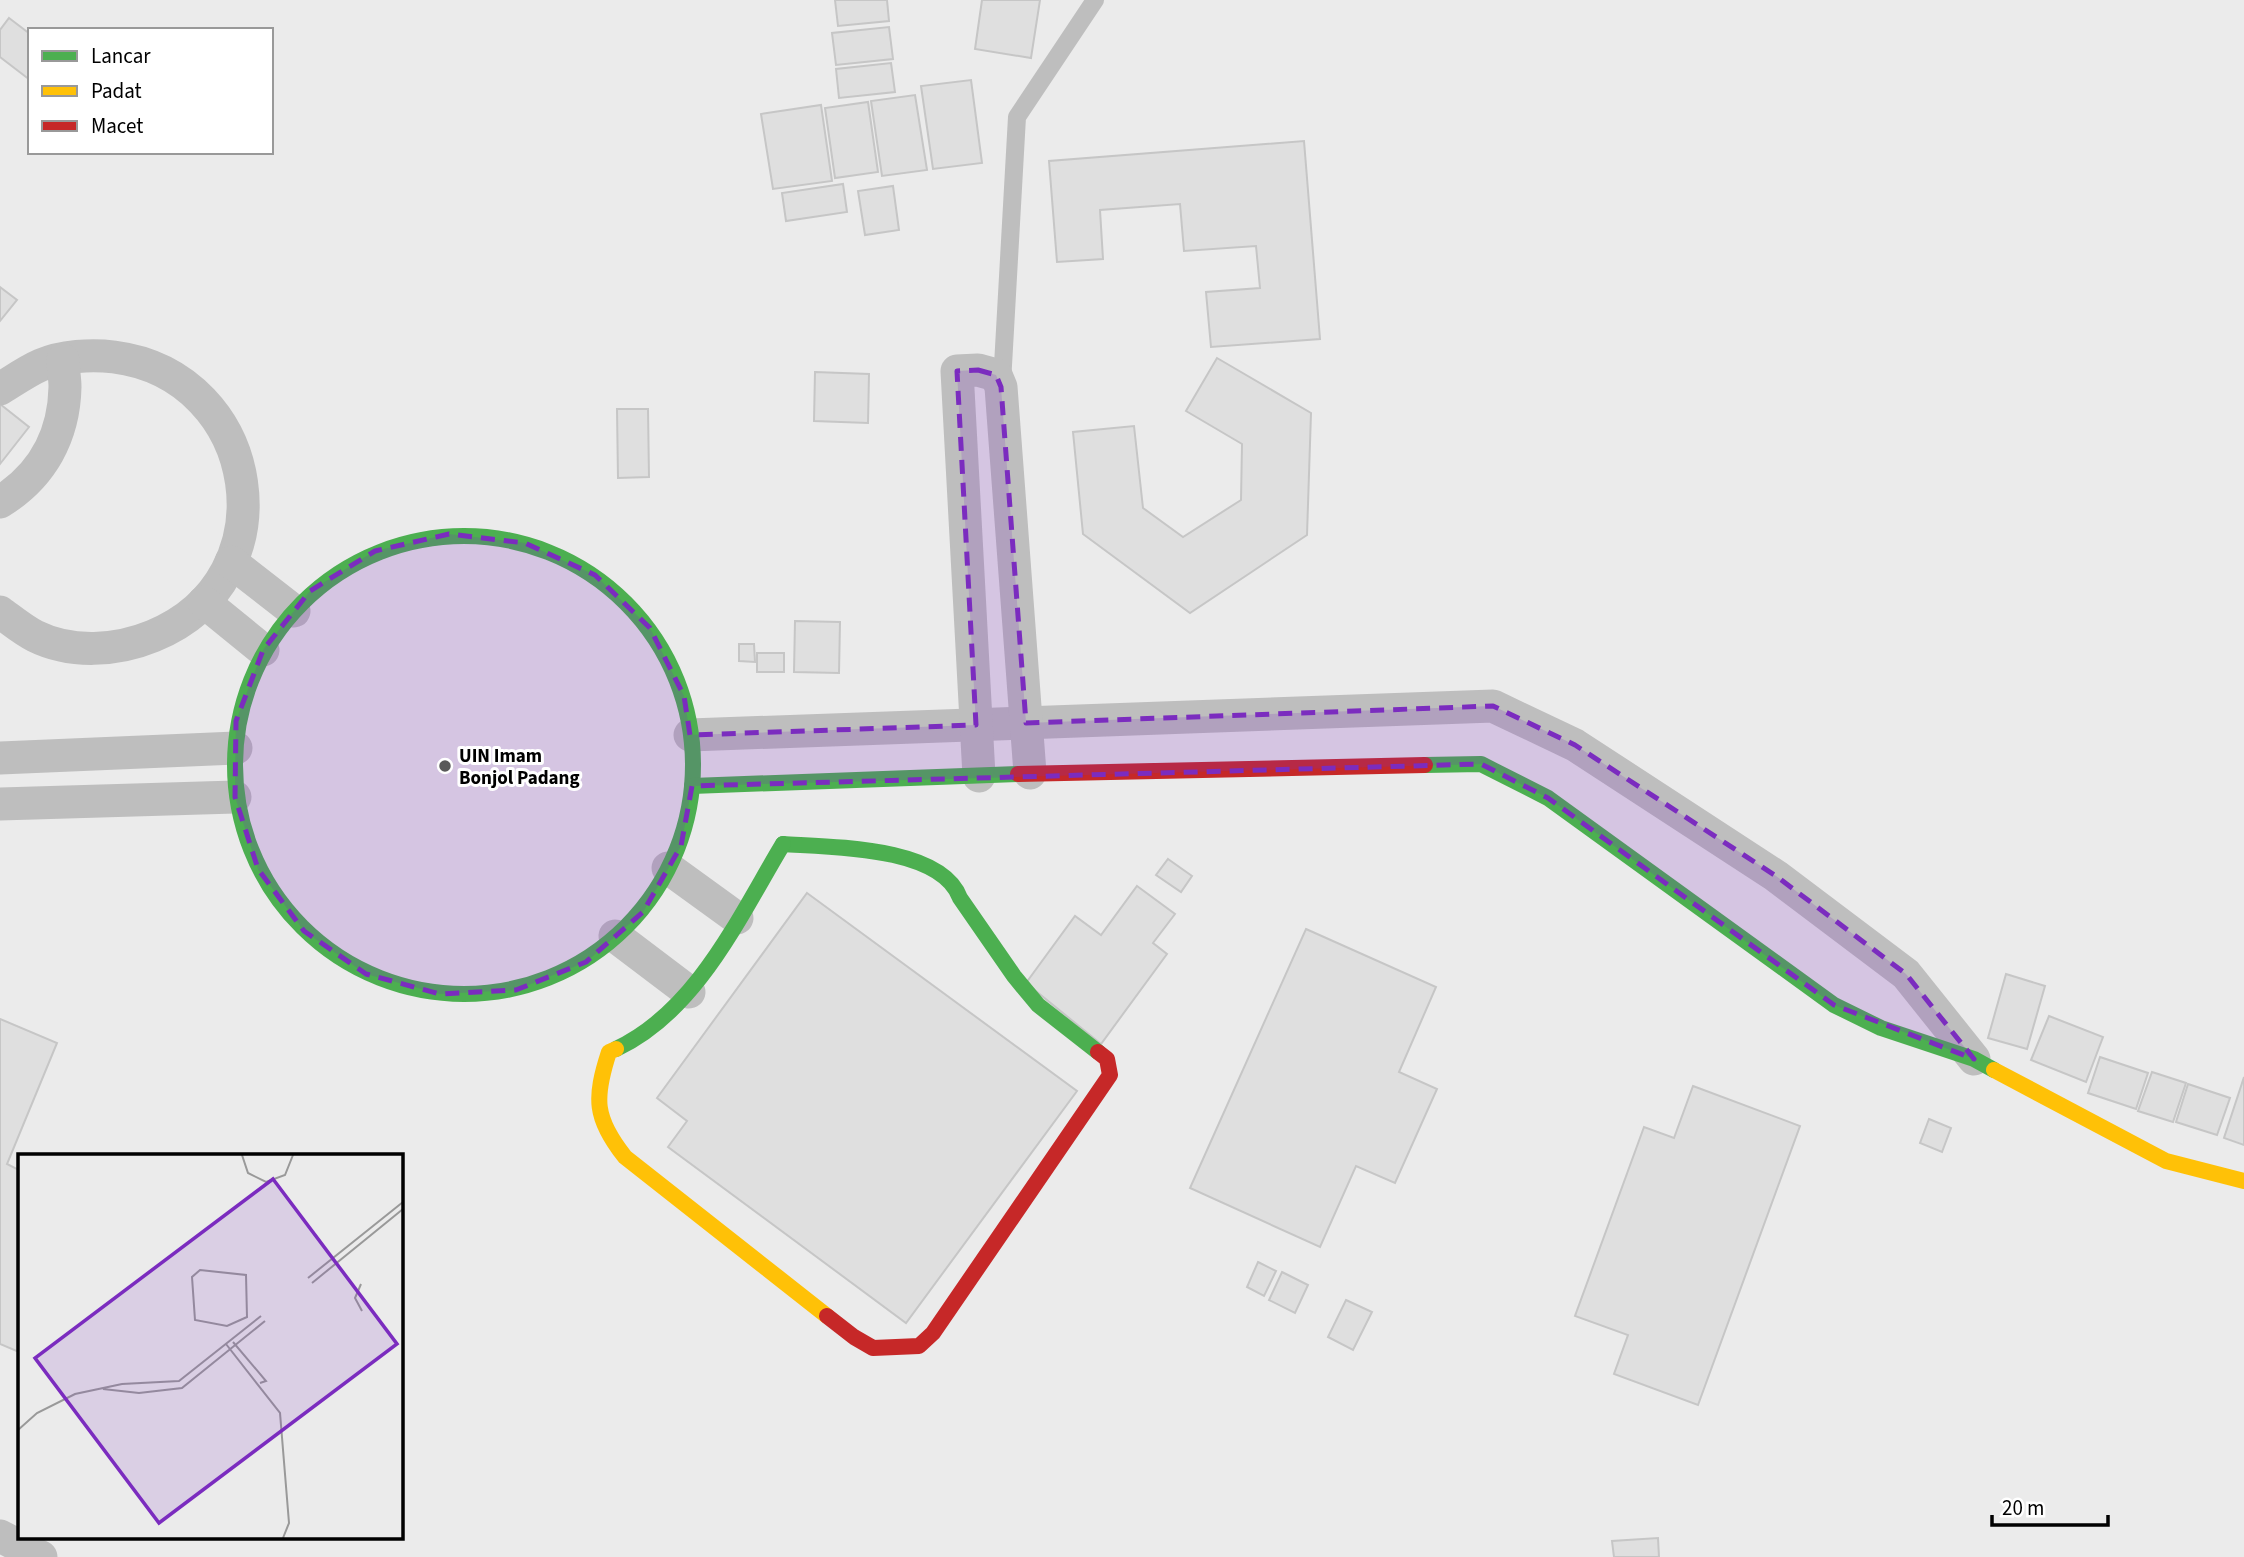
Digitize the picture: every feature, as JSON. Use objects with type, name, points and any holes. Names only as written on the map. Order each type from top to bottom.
[{"type":"street","points":[[0,389],[42,364],[90,354],[138,360],[181,381],[216,415],[238,458],[245,506],[235,554],[212,595],[175,627],[131,645],[83,649],[36,636],[0,612]]},
{"type":"street","points":[[0,502],[21,488],[51,450],[64,405],[63,360]]},
{"type":"street","points":[[979,776],[957,371],[978,370],[996,375],[1002,387],[1030,773]]},
{"type":"street","points":[[449,534],[525,542],[595,575],[650,628],[684,696],[690,735],[695,772],[681,846],[643,912],[586,962],[516,990],[440,994],[366,974],[304,931],[258,869],[235,797],[236,721],[262,650],[310,591],[375,551],[449,534]]},
{"type":"street","points":[[231,562],[294,611]]},
{"type":"street","points":[[204,602],[262,650]]},
{"type":"street","points":[[690,735],[1493,706],[1575,745],[1776,876],[1906,974],[1974,1059]]},
{"type":"street","points":[[0,758],[236,748]]},
{"type":"street","points":[[692,786],[1030,773],[1481,764],[1548,798],[1834,1005],[1881,1028],[1974,1059],[2166,1161],[2244,1181]]},
{"type":"street","points":[[0,804],[235,797]]},
{"type":"street","points":[[783,844],[878,850],[914,862],[946,877],[956,887],[960,898],[1014,976],[1038,1005],[1107,1059],[1110,1075],[933,1333],[919,1346],[873,1348],[854,1337],[625,1157],[610,1140],[596,1101],[609,1052],[634,1042],[656,1027],[689,992],[737,918],[783,844]]},
{"type":"street","points":[[668,868],[737,918]]},
{"type":"street","points":[[615,936],[689,992]]},
{"type":"street","points":[[0,1536],[41,1557]]},
{"type":"lane","points":[[1002,387],[1017,117],[1095,0]]},
{"type":"highlighted area","points":[[978,370],[996,375],[1001,387],[1026,723],[1493,706],[1575,745],[1776,876],[1906,974],[1974,1059],[1834,1005],[1548,798],[1481,764],[692,786],[681,846],[643,912],[586,962],[516,990],[440,994],[366,974],[304,931],[258,869],[235,797],[236,721],[263,650],[310,591],[375,551],[449,534],[525,543],[595,575],[650,628],[684,696],[690,735],[976,725],[957,371]]},
{"type":"shaded area","points":[[0,0],[2244,0],[2244,1557],[0,1557]]},
{"type":"building","points":[[835,0],[887,0],[889,21],[838,26]]},
{"type":"building","points":[[982,0],[1040,0],[1031,58],[975,49]]},
{"type":"building","points":[[9,18],[28,32],[28,78],[0,57],[0,30]]},
{"type":"building","points":[[889,27],[893,59],[836,65],[832,33]]},
{"type":"building","points":[[891,63],[895,92],[839,98],[836,69]]},
{"type":"building","points":[[971,80],[982,163],[933,169],[921,86]]},
{"type":"building","points":[[915,95],[927,170],[882,176],[871,101]]},
{"type":"building","points":[[868,102],[878,172],[835,178],[825,108]]},
{"type":"building","points":[[821,105],[832,181],[773,189],[761,114]]},
{"type":"building","points":[[1304,141],[1320,339],[1211,347],[1206,292],[1260,288],[1256,246],[1184,251],[1180,204],[1100,210],[1103,259],[1057,262],[1049,161]]},
{"type":"building","points":[[843,184],[847,212],[786,221],[782,193]]},
{"type":"building","points":[[893,186],[899,230],[865,235],[858,191]]},
{"type":"building","points":[[0,287],[17,300],[0,321]]},
{"type":"building","points":[[1217,358],[1311,413],[1307,535],[1190,613],[1083,534],[1073,432],[1134,426],[1143,508],[1183,537],[1241,500],[1242,444],[1186,411]]},
{"type":"building","points":[[815,372],[869,374],[868,423],[814,421]]},
{"type":"building","points":[[0,404],[29,427],[0,464]]},
{"type":"building","points":[[617,409],[648,409],[649,477],[618,478]]},
{"type":"building","points":[[795,621],[840,622],[839,673],[794,672]]},
{"type":"building","points":[[739,644],[754,644],[755,662],[739,661]]},
{"type":"building","points":[[757,653],[784,653],[784,672],[757,672]]},
{"type":"building","points":[[1168,859],[1192,876],[1181,892],[1156,875]]},
{"type":"building","points":[[1137,886],[1175,914],[1153,943],[1167,954],[1101,1044],[1026,983],[1075,916],[1101,935]]},
{"type":"building","points":[[807,893],[1077,1091],[906,1323],[668,1147],[687,1121],[657,1098]]},
{"type":"building","points":[[1306,929],[1436,987],[1399,1072],[1437,1089],[1395,1183],[1356,1166],[1320,1247],[1190,1188]]},
{"type":"building","points":[[2006,974],[2045,986],[2027,1049],[1988,1038]]},
{"type":"building","points":[[2049,1016],[2103,1037],[2086,1082],[2031,1060]]},
{"type":"building","points":[[0,1019],[57,1043],[7,1164],[18,1170],[18,1352],[0,1344]]},
{"type":"building","points":[[2100,1057],[2148,1073],[2136,1109],[2088,1093]]},
{"type":"building","points":[[2152,1072],[2186,1083],[2173,1122],[2138,1111]]},
{"type":"building","points":[[2244,1077],[2244,1145],[2224,1138]]},
{"type":"building","points":[[2188,1084],[2230,1098],[2217,1135],[2176,1122]]},
{"type":"building","points":[[1693,1086],[1800,1126],[1698,1405],[1614,1374],[1628,1335],[1575,1316],[1644,1127],[1674,1138]]},
{"type":"building","points":[[1929,1119],[1951,1128],[1942,1152],[1920,1143]]},
{"type":"building","points":[[1258,1262],[1276,1271],[1264,1296],[1247,1287]]},
{"type":"building","points":[[1282,1272],[1308,1285],[1295,1313],[1269,1300]]},
{"type":"building","points":[[1346,1300],[1372,1312],[1353,1350],[1328,1337]]},
{"type":"building","points":[[1658,1538],[1659,1557],[1614,1557],[1612,1541]]},
{"type":"traffic: fast","points":[[464,536],[509,540],[552,553],[591,575],[626,603],[654,638],[676,677],[689,720],[693,765],[689,810],[676,853],[654,892],[626,927],[591,955],[552,977],[509,990],[464,994],[419,990],[376,977],[337,955],[302,927],[274,892],[252,853],[239,810],[235,765],[239,720],[252,677],[274,638],[302,603],[337,575],[376,553],[419,540],[464,536]]},
{"type":"traffic: fast","points":[[1425,765],[1481,764],[1548,798],[1834,1005],[1881,1028],[1974,1059],[1994,1070]]},
{"type":"traffic: fast","points":[[692,786],[1018,774]]},
{"type":"traffic: fast","points":[[783,844],[882,853],[931,868],[949,881],[1014,976],[1038,1005],[1098,1052]]},
{"type":"traffic: fast","points":[[616,1049],[645,1032],[693,987],[732,931],[783,844]]},
{"type":"traffic: slow","points":[[616,1049],[609,1052],[599,1095],[602,1119],[607,1131],[625,1157],[827,1316]]},
{"type":"traffic: slow","points":[[1994,1070],[2166,1161],[2244,1181]]},
{"type":"traffic: jam","points":[[1018,774],[1425,765]]},
{"type":"traffic: jam","points":[[827,1316],[873,1348],[919,1346],[933,1333],[1110,1075],[1107,1059],[1098,1052]]},
{"type":"place","name":"UIN Imam Bonjol Padang","points":[[445,766]]}]
